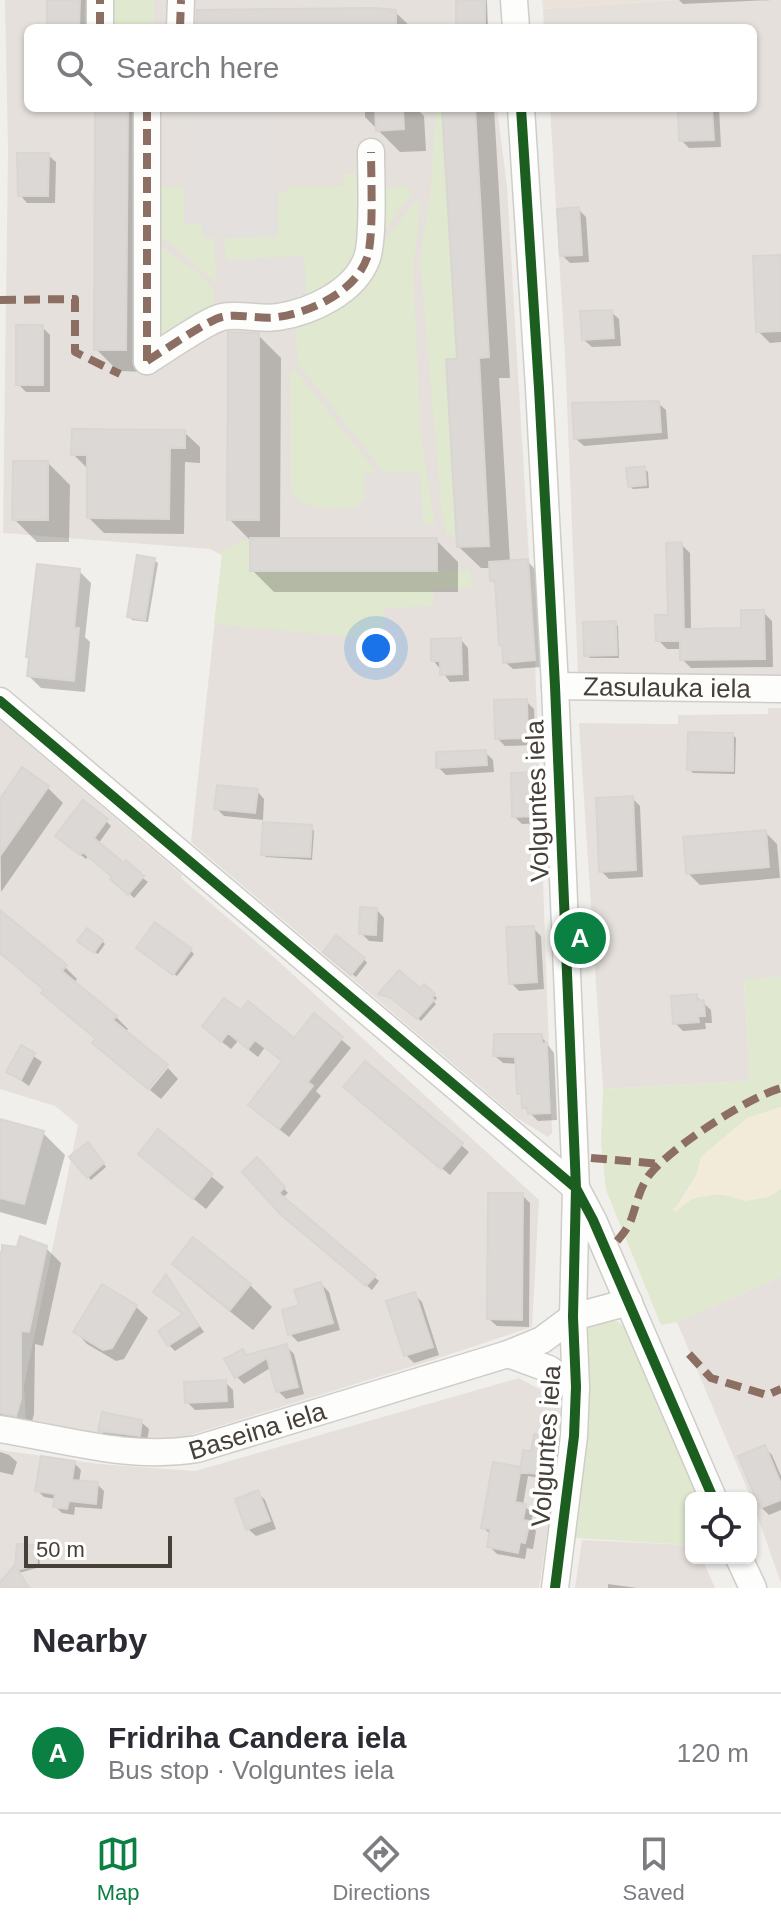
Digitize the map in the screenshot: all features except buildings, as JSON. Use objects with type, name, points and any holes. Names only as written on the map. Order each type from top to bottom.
[{"type":"street","points":[[100,0],[100,24]]},
{"type":"street","points":[[180,24],[181,0]]},
{"type":"street","points":[[514,0],[516,24]]},
{"type":"street","points":[[147,112],[147,361],[221,316],[276,317],[299,312],[329,299],[344,288],[358,274],[367,258],[371,152]]},
{"type":"street","name":"Volguntes iela","points":[[521,112],[555,686],[576,1188],[573,1317],[576,1387],[571,1470],[555,1588]]},
{"type":"street","name":"Zasulauka iela","points":[[555,686],[781,689]]},
{"type":"street","points":[[0,701],[576,1188],[593,1220],[710,1492]]},
{"type":"street","points":[[573,1317],[629,1302]]},
{"type":"street","name":"Baseina iela","points":[[0,1429],[128,1452],[164,1454],[197,1449],[508,1354],[542,1340],[573,1317]]},
{"type":"street","points":[[508,1354],[549,1369],[576,1387]]},
{"type":"street","points":[[742,1564],[753,1588]]},
{"type":"shaded area","points":[[5,0],[486,0],[488,24],[24,24],[24,112],[498,112],[507,187],[535,660],[552,1133],[548,1137],[517,1118],[191,842],[222,555],[210,549],[3,533],[8,151]]},
{"type":"shaded area","points":[[542,0],[674,0],[543,9]]},
{"type":"shaded area","points":[[674,0],[781,0],[781,676],[578,675],[565,355],[550,112],[757,112],[757,24],[544,24],[543,9]]},
{"type":"shaded area","points":[[185,112],[277,112],[278,237],[203,238],[202,224],[184,224]]},
{"type":"shaded area","points":[[304,256],[307,305],[228,312],[227,260]]},
{"type":"shaded area","points":[[364,473],[420,473],[423,527],[366,527]]},
{"type":"shaded area","points":[[768,708],[781,708],[781,977],[744,980],[750,1081],[603,1089],[579,723],[678,724],[678,715],[768,714]]},
{"type":"shaded area","points":[[0,720],[182,875],[181,878],[274,957],[539,1200],[532,1327],[158,1445],[26,1423],[24,1386],[78,1125],[55,1106],[0,1089]]},
{"type":"shaded area","points":[[781,1277],[781,1583],[757,1515],[757,1492],[748,1492],[677,1322]]},
{"type":"shaded area","points":[[519,1378],[559,1400],[562,1437],[539,1588],[0,1588],[0,1450],[99,1464],[195,1471]]},
{"type":"shaded area","points":[[582,1540],[685,1545],[685,1564],[705,1564],[715,1588],[575,1588]]},
{"type":"green space","points":[[107,0],[154,0],[154,24],[106,24]]},
{"type":"green space","points":[[436,112],[442,112],[457,359],[447,359],[456,536],[446,534],[441,506],[420,258],[430,196]]},
{"type":"green space","points":[[367,173],[359,264],[307,305],[304,256],[227,260],[223,238],[278,237],[278,193],[287,193],[287,187],[344,186],[344,174]]},
{"type":"green space","points":[[184,186],[184,224],[202,224],[203,237],[214,238],[216,282],[165,240],[153,220],[161,204],[161,187]]},
{"type":"green space","points":[[376,187],[408,187],[412,193],[372,248]]},
{"type":"green space","points":[[416,201],[420,203],[420,208],[413,270],[421,438],[435,524],[423,524],[420,473],[385,473],[298,363],[295,321],[372,255]]},
{"type":"green space","points":[[159,245],[197,272],[214,290],[214,311],[171,341],[156,338]]},
{"type":"green space","points":[[295,370],[377,473],[364,473],[365,497],[359,505],[349,509],[307,504],[300,501],[291,488],[290,372]]},
{"type":"green space","points":[[250,538],[251,571],[470,570],[472,588],[433,589],[433,606],[384,608],[383,640],[214,624],[222,556],[218,552]]},
{"type":"green space","points":[[781,977],[781,1107],[747,1118],[701,1157],[697,1174],[674,1211],[692,1199],[706,1195],[761,1196],[781,1189],[781,1277],[677,1322],[661,1325],[606,1190],[601,1143],[603,1089],[750,1081],[744,979]]},
{"type":"green space","points":[[611,1320],[619,1322],[627,1331],[696,1492],[685,1492],[685,1545],[575,1538],[585,1452],[584,1329],[591,1324]]},
{"type":"sand","points":[[781,1107],[781,1189],[769,1197],[746,1201],[720,1194],[692,1198],[675,1212],[673,1209],[683,1199],[697,1174],[701,1157],[747,1118]]},
{"type":"marked path","points":[[100,0],[100,24]]},
{"type":"marked path","points":[[180,24],[181,0]]},
{"type":"marked path","points":[[147,112],[147,361]]},
{"type":"marked path","points":[[147,361],[215,319],[229,316],[271,318],[291,314],[317,305],[353,281],[369,249],[371,152]]},
{"type":"marked path","points":[[0,300],[75,299],[75,352],[120,374]]},
{"type":"marked path","points":[[617,1241],[630,1223],[646,1179],[661,1163],[731,1112],[781,1088]]},
{"type":"marked path","points":[[591,1158],[662,1164]]},
{"type":"marked path","points":[[689,1354],[711,1378],[767,1395],[781,1389]]},
{"type":"cycle path","points":[[521,112],[555,686],[576,1188],[574,1436],[555,1588]]},
{"type":"cycle path","points":[[0,701],[576,1188],[593,1220],[710,1492]]},
{"type":"place","name":"Fridriha Candera iela","points":[[580,938]]}]
